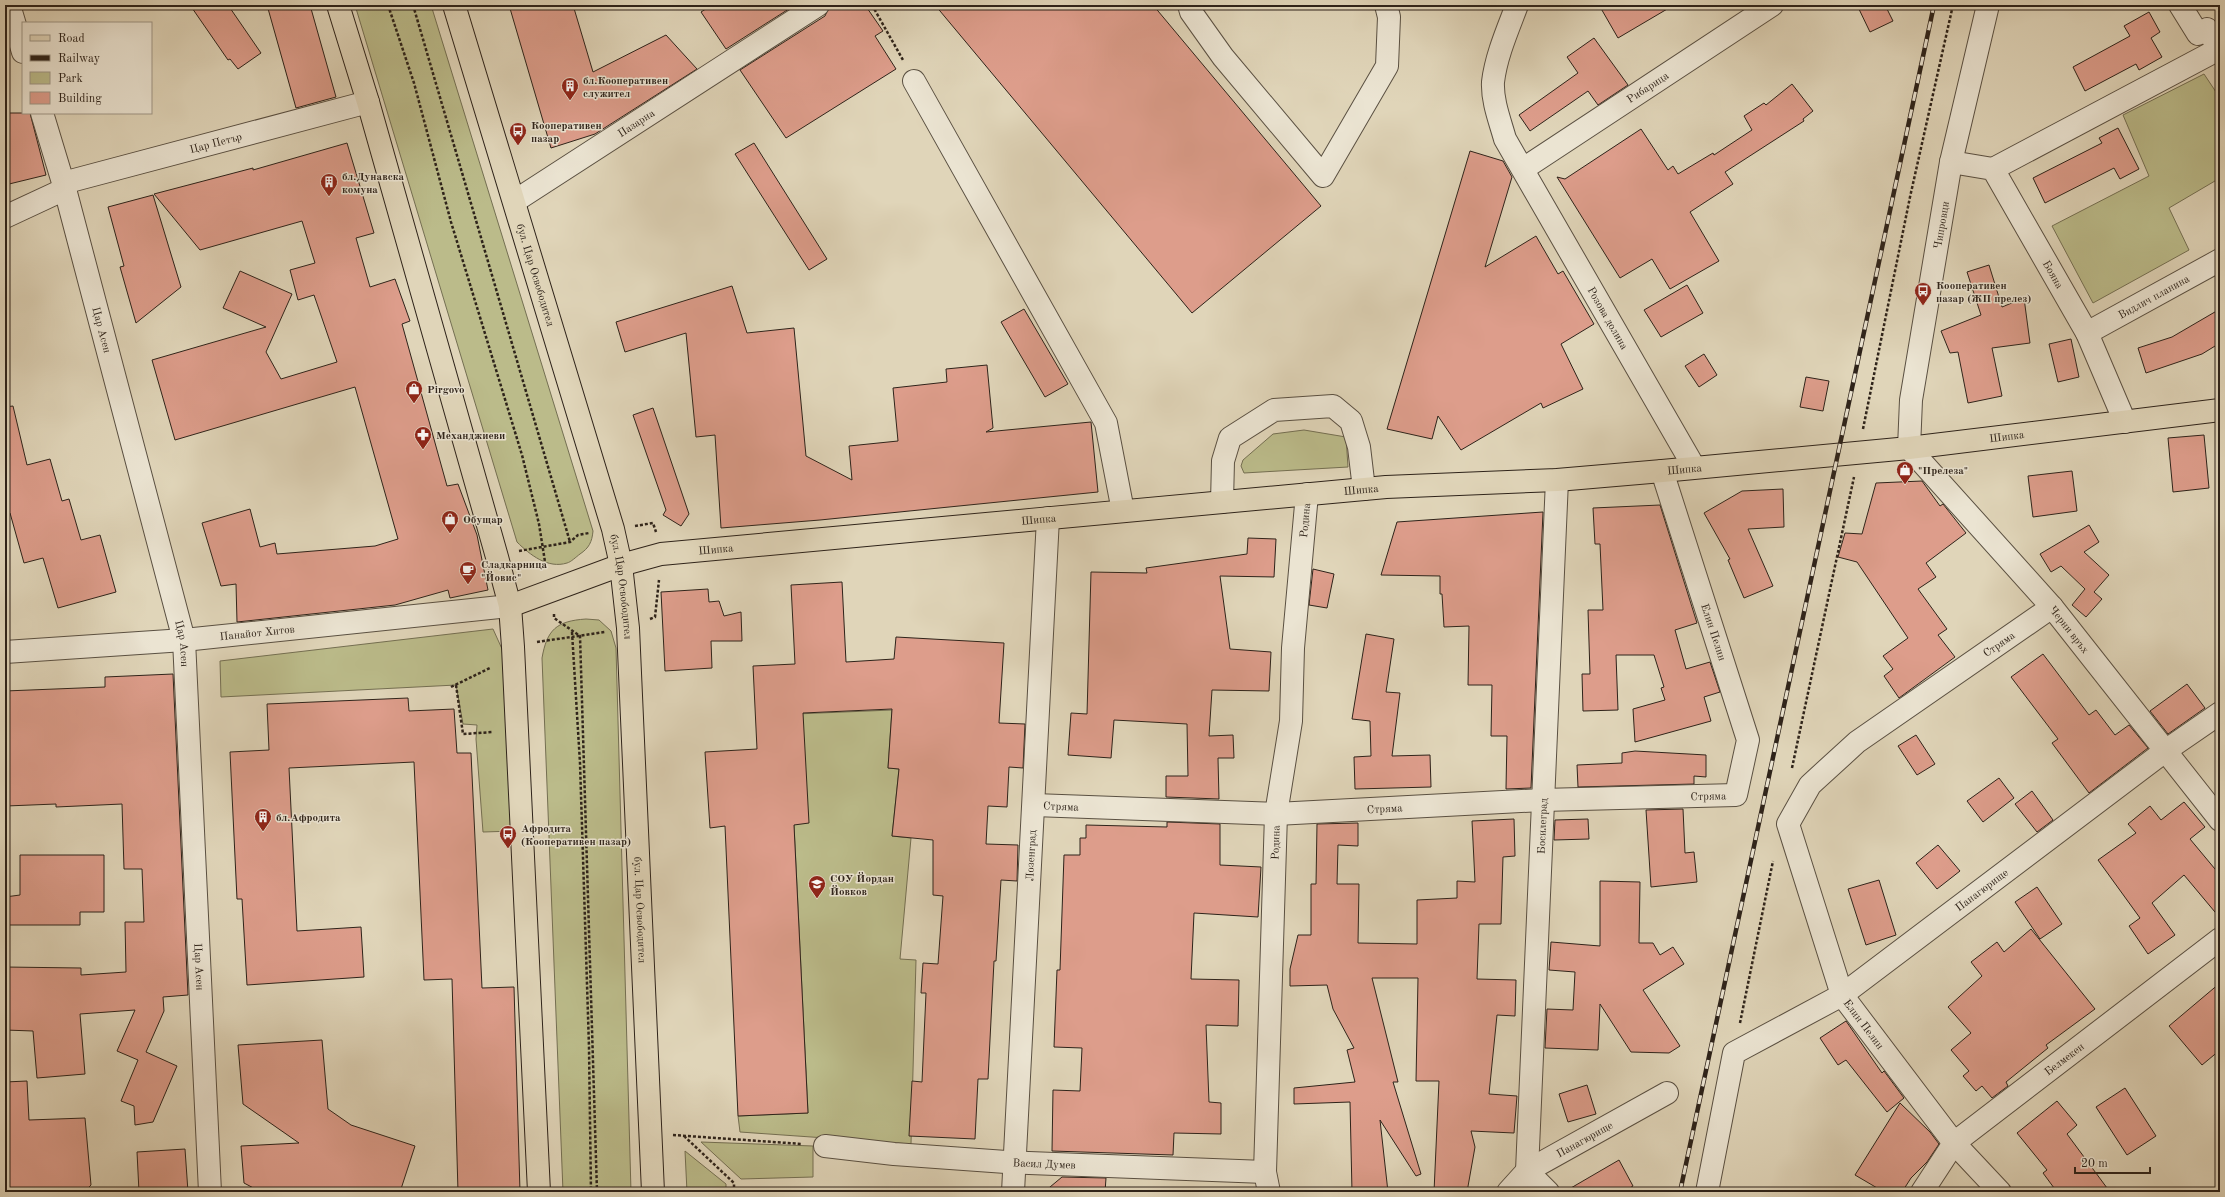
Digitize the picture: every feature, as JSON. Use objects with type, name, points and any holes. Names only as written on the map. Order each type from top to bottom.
[{"type":"main road","points":[[338,5],[368,102],[510,606],[514,655],[539,1192]]},
{"type":"main road","name":"бул. Цар Освободител","points":[[454,5],[515,201],[610,521],[621,565],[628,628],[653,1192]]},
{"type":"main road","name":"Шипка","points":[[510,606],[621,565],[661,554],[1364,489],[1558,480],[1662,471],[1909,448],[2220,410]]},
{"type":"street","points":[[9,5],[22,49]]},
{"type":"street","name":"Пазарна","points":[[515,201],[818,5]]},
{"type":"street","points":[[1189,5],[1191,12],[1223,57],[1323,176],[1387,66],[1390,17],[1386,5]]},
{"type":"street","name":"Розова долина","points":[[1517,5],[1502,47],[1493,82],[1495,107],[1505,139],[1694,467]]},
{"type":"street","name":"Рибарица","points":[[1523,169],[1772,5]]},
{"type":"street","name":"Чипровци","points":[[1909,448],[1911,400],[1951,162],[1988,5]]},
{"type":"street","points":[[1951,162],[1993,169],[2220,49],[2214,25],[2198,34],[2180,5]]},
{"type":"street","points":[[914,81],[1106,423],[1123,511]]},
{"type":"street","name":"Цар Петър","points":[[5,217],[64,186],[368,102]]},
{"type":"street","name":"Цар Асен","points":[[42,114],[64,186],[184,640],[210,1192]]},
{"type":"street","name":"Бояна","points":[[1993,169],[2087,333],[2125,422]]},
{"type":"street","name":"Видлич планина","points":[[2087,333],[2220,260]]},
{"type":"street","points":[[1222,502],[1223,461],[1230,438],[1274,410],[1333,406],[1351,421],[1359,447],[1364,489]]},
{"type":"street","name":"Черни връх","points":[[1909,448],[2052,607],[2220,820]]},
{"type":"street","name":"Елин Пелин","points":[[1662,471],[1748,740],[1736,795]]},
{"type":"street","name":"Босилеград","points":[[1527,1171],[1542,800],[1558,480]]},
{"type":"street","name":"Родина","points":[[1267,1182],[1276,814],[1291,722],[1293,648],[1307,494]]},
{"type":"street","name":"Лозенград","points":[[1013,1192],[1048,518]]},
{"type":"street","name":"Панайот Хитов","points":[[5,652],[184,640],[510,606]]},
{"type":"street","name":"Стряма","points":[[1788,824],[1810,784],[1857,742],[2052,607]]},
{"type":"street","name":"Панагюрище","points":[[1734,1053],[1842,995],[2165,751],[2220,713]]},
{"type":"street","name":"Стряма","points":[[1034,805],[1276,814],[1542,800],[1736,795]]},
{"type":"street","name":"Елин Пелин","points":[[1788,824],[1842,995],[1954,1143],[2000,1192]]},
{"type":"street","name":"Белмекен","points":[[1922,1192],[1954,1143],[2220,938]]},
{"type":"street","points":[[1706,1192],[1734,1053]]},
{"type":"street","name":"Панагюрище","points":[[1508,1192],[1527,1171],[1667,1093]]},
{"type":"street","name":"Васил Думев","points":[[825,1146],[894,1154],[1267,1182]]},
{"type":"street","points":[[1527,1171],[1548,1192]]},
{"type":"path","points":[[388,5],[414,83],[452,222],[522,455],[543,546],[543,556]]},
{"type":"path","points":[[413,5],[570,542]]},
{"type":"path","points":[[872,5],[914,81]]},
{"type":"path","points":[[1792,771],[1859,452],[1908,205],[1953,5]]},
{"type":"path","points":[[539,547],[570,542],[578,535],[594,531]]},
{"type":"path","points":[[554,618],[580,636]]},
{"type":"path","points":[[572,631],[580,763],[592,1192]]},
{"type":"path","points":[[545,641],[600,633]]},
{"type":"path","points":[[580,636],[597,1192]]},
{"type":"path","points":[[451,688],[494,666]]},
{"type":"path","points":[[456,685],[463,734],[497,732]]},
{"type":"path","points":[[1734,1053],[1774,857]]},
{"type":"path","points":[[651,1133],[825,1146]]},
{"type":"path","points":[[684,1136],[734,1183],[734,1192]]},
{"type":"green space","points":[[355,5],[431,5],[593,531],[591,542],[588,547],[572,561],[553,564],[540,560],[517,542]]},
{"type":"green space","points":[[2204,74],[2220,98],[2220,178],[2169,208],[2189,250],[2093,303],[2052,226],[2149,176],[2123,115]]},
{"type":"green space","points":[[1304,430],[1346,437],[1348,467],[1244,473],[1241,466],[1243,460],[1273,434]]},
{"type":"green space","points":[[586,619],[599,620],[611,631],[616,648],[631,1192],[563,1192],[542,658],[547,640],[555,629],[567,622]]},
{"type":"green space","points":[[493,629],[507,660],[515,831],[483,832],[476,739],[477,725],[463,724],[456,685],[221,697],[220,661]]},
{"type":"green space","points":[[892,710],[888,768],[899,769],[892,836],[911,838],[900,959],[916,960],[911,1144],[740,1132],[738,1116],[808,1113],[794,825],[796,714]]},
{"type":"green space","points":[[701,1142],[813,1146],[813,1177],[741,1179]]},
{"type":"green space","points":[[685,1151],[726,1184],[726,1192],[687,1192]]},
{"type":"building","points":[[190,5],[228,5],[261,53],[238,69],[230,59],[228,60]]},
{"type":"building","points":[[267,5],[310,5],[336,97],[296,108]]},
{"type":"building","name":"бл.Кооперативен служител","points":[[509,5],[573,5],[593,72],[666,35],[697,69],[595,134],[551,148]]},
{"type":"building","points":[[712,5],[795,5],[726,49],[701,12]]},
{"type":"building","points":[[830,5],[865,5],[883,31],[875,36],[896,69],[786,138],[740,70],[825,16]]},
{"type":"building","points":[[935,5],[1153,5],[1321,206],[1192,313]]},
{"type":"building","points":[[1599,5],[1674,5],[1618,38]]},
{"type":"building","points":[[1857,5],[1885,5],[1893,21],[1870,32]]},
{"type":"building","points":[[2149,12],[2160,32],[2151,38],[2162,57],[2139,70],[2136,64],[2085,91],[2073,67],[2130,36],[2124,26]]},
{"type":"building","points":[[1594,38],[1628,85],[1598,105],[1588,91],[1530,131],[1519,115],[1578,73],[1567,57]]},
{"type":"building","points":[[1792,84],[1813,111],[1803,119],[1804,121],[1725,172],[1733,184],[1690,212],[1719,261],[1670,289],[1652,259],[1620,278],[1557,177],[1565,179],[1641,129],[1668,170],[1673,166],[1678,174],[1713,153],[1714,155],[1752,130],[1744,116],[1764,103],[1766,105]]},
{"type":"building","points":[[5,113],[30,114],[46,175],[5,185]]},
{"type":"building","points":[[2118,128],[2139,169],[2120,179],[2114,168],[2045,203],[2033,178],[2102,143],[2099,138]]},
{"type":"building","points":[[347,143],[374,233],[356,238],[370,287],[395,279],[410,321],[402,324],[447,486],[458,484],[477,535],[488,590],[450,598],[448,590],[395,605],[237,622],[236,584],[221,586],[202,523],[250,509],[260,547],[275,543],[277,554],[375,546],[398,539],[355,387],[175,440],[152,360],[266,327],[223,308],[240,271],[292,294],[266,352],[281,379],[337,362],[314,295],[298,300],[290,270],[315,263],[302,221],[200,250],[154,194],[253,168],[253,170]]},
{"type":"building","points":[[754,143],[827,259],[809,270],[735,154]]},
{"type":"building","points":[[1470,151],[1503,161],[1512,177],[1485,267],[1536,236],[1558,274],[1563,271],[1594,324],[1561,344],[1583,389],[1543,408],[1541,403],[1461,450],[1438,416],[1432,439],[1387,429]]},
{"type":"building","points":[[153,195],[181,287],[136,323],[120,267],[124,266],[108,207]]},
{"type":"building","points":[[1989,265],[2002,307],[2024,298],[2030,343],[1992,348],[2002,396],[1968,403],[1958,352],[1950,353],[1941,331],[1981,315],[1967,272]]},
{"type":"building","points":[[1687,285],[1703,313],[1661,337],[1644,310]]},
{"type":"building","points":[[732,286],[747,333],[794,328],[806,456],[852,480],[849,446],[898,441],[893,388],[947,382],[946,369],[987,365],[993,428],[986,432],[1091,422],[1098,492],[820,520],[721,528],[715,435],[696,437],[686,333],[625,352],[616,322]]},
{"type":"building","points":[[1024,309],[1068,384],[1045,397],[1001,322]]},
{"type":"building","points":[[2220,309],[2220,343],[2202,354],[2146,373],[2138,348],[2172,337]]},
{"type":"building","points":[[2071,339],[2079,377],[2058,382],[2049,344]]},
{"type":"building","points":[[1704,354],[1717,375],[1699,387],[1685,366]]},
{"type":"building","points":[[1806,377],[1829,381],[1823,411],[1800,407]]},
{"type":"building","points":[[13,406],[27,465],[50,459],[62,501],[69,499],[81,540],[100,535],[116,592],[58,608],[43,558],[24,563],[10,513],[5,515],[5,407]]},
{"type":"building","points":[[653,408],[689,514],[681,526],[663,515],[666,510],[633,415]]},
{"type":"building","points":[[2204,435],[2209,488],[2173,492],[2168,438]]},
{"type":"building","points":[[2072,471],[2077,511],[2033,517],[2028,476]]},
{"type":"building","points":[[1922,481],[1940,506],[1943,504],[1966,533],[1926,563],[1936,577],[1918,589],[1947,629],[1938,635],[1955,657],[1899,698],[1884,676],[1893,669],[1883,656],[1908,638],[1857,562],[1838,557],[1845,533],[1862,534],[1876,483]]},
{"type":"building","points":[[1783,489],[1784,527],[1748,529],[1773,586],[1744,598],[1728,560],[1730,559],[1704,513],[1742,491]]},
{"type":"building","points":[[1660,505],[1697,623],[1675,630],[1686,669],[1710,662],[1720,692],[1704,697],[1711,721],[1635,742],[1633,709],[1665,700],[1661,688],[1664,687],[1654,655],[1616,655],[1618,710],[1583,711],[1582,674],[1590,674],[1588,610],[1603,610],[1600,544],[1595,544],[1593,508]]},
{"type":"building","points":[[1543,512],[1531,788],[1506,789],[1507,736],[1491,736],[1492,685],[1468,685],[1469,626],[1444,627],[1442,594],[1440,594],[1440,576],[1381,575],[1397,522]]},
{"type":"building","points":[[2089,525],[2099,542],[2084,552],[2109,575],[2094,592],[2102,599],[2086,617],[2072,605],[2085,589],[2061,566],[2051,572],[2040,554]]},
{"type":"building","points":[[1248,538],[1276,539],[1274,577],[1220,576],[1230,649],[1271,652],[1269,691],[1212,690],[1209,736],[1233,735],[1234,758],[1218,758],[1219,799],[1166,797],[1166,776],[1188,776],[1187,724],[1114,720],[1111,758],[1068,755],[1071,713],[1087,714],[1091,572],[1147,573],[1146,568],[1247,554]]},
{"type":"building","points":[[1313,569],[1334,574],[1327,608],[1309,605]]},
{"type":"building","points":[[842,582],[846,662],[894,659],[896,637],[1004,643],[999,723],[1025,724],[1023,768],[1009,767],[1007,807],[988,806],[986,844],[1018,845],[1017,881],[1001,880],[996,961],[994,961],[988,1079],[978,1079],[975,1139],[909,1136],[912,1081],[922,1082],[926,993],[921,993],[923,963],[938,964],[943,896],[933,895],[933,840],[892,836],[899,769],[888,768],[892,709],[803,713],[809,823],[794,825],[808,1113],[738,1116],[725,826],[710,828],[705,752],[757,749],[753,666],[795,664],[791,585]]},
{"type":"building","points":[[708,589],[709,602],[719,601],[724,616],[741,612],[742,641],[711,641],[712,668],[665,671],[661,592]]},
{"type":"building","points":[[1366,634],[1394,639],[1386,692],[1400,693],[1392,756],[1430,755],[1431,787],[1355,789],[1354,757],[1371,756],[1370,721],[1352,719]]},
{"type":"building","points":[[2043,654],[2089,715],[2096,710],[2115,735],[2129,725],[2148,748],[2089,793],[2052,743],[2058,739],[2011,677]]},
{"type":"building","points":[[173,674],[188,995],[163,997],[164,1011],[146,1052],[177,1066],[153,1122],[135,1125],[134,1106],[121,1101],[138,1060],[117,1051],[135,1010],[80,1014],[85,1074],[37,1078],[33,1031],[5,1030],[5,967],[81,968],[81,975],[126,972],[125,922],[144,922],[142,869],[124,869],[122,804],[56,807],[56,804],[6,806],[5,691],[105,687],[105,677]]},
{"type":"building","points":[[2187,684],[2205,708],[2168,734],[2150,711]]},
{"type":"building","name":"бл.Афродита","points":[[408,698],[409,711],[454,709],[457,753],[471,753],[482,988],[514,987],[520,1192],[458,1192],[452,979],[424,980],[414,762],[289,768],[297,931],[361,927],[364,977],[247,985],[242,899],[237,899],[230,752],[269,750],[267,704]]},
{"type":"building","points":[[1916,735],[1935,764],[1917,775],[1898,746]]},
{"type":"building","points":[[1635,751],[1706,755],[1706,777],[1694,776],[1694,784],[1578,787],[1577,765],[1622,763],[1622,753]]},
{"type":"building","points":[[1999,778],[2014,798],[1983,822],[1967,801]]},
{"type":"building","points":[[2032,791],[2053,820],[2037,832],[2015,804]]},
{"type":"building","points":[[2184,802],[2205,827],[2190,839],[2220,875],[2220,918],[2184,875],[2152,903],[2175,935],[2148,954],[2129,926],[2140,918],[2098,860],[2136,833],[2128,824],[2150,806],[2161,820]]},
{"type":"building","points":[[1683,809],[1685,853],[1694,852],[1697,882],[1651,887],[1646,810]]},
{"type":"building","points":[[1514,819],[1515,856],[1503,857],[1501,924],[1479,924],[1477,979],[1516,980],[1515,1016],[1497,1015],[1489,1094],[1517,1096],[1514,1133],[1471,1131],[1475,1147],[1467,1192],[1434,1192],[1439,1081],[1416,1081],[1418,978],[1372,978],[1398,1082],[1393,1082],[1421,1174],[1416,1176],[1380,1120],[1388,1192],[1352,1192],[1350,1102],[1294,1104],[1294,1088],[1355,1082],[1347,1050],[1354,1048],[1333,1009],[1327,985],[1290,986],[1290,969],[1298,935],[1311,935],[1311,884],[1316,884],[1317,824],[1358,823],[1358,846],[1338,845],[1337,884],[1359,884],[1358,943],[1417,944],[1417,900],[1457,898],[1457,881],[1475,882],[1472,821]]},
{"type":"building","points":[[1588,819],[1589,839],[1554,840],[1555,820]]},
{"type":"building","points":[[1167,822],[1220,824],[1220,865],[1261,867],[1258,917],[1194,913],[1191,979],[1239,980],[1238,1026],[1206,1025],[1209,1102],[1221,1103],[1221,1134],[1174,1133],[1173,1155],[1052,1151],[1053,1090],[1080,1091],[1082,1048],[1054,1047],[1057,970],[1060,970],[1064,855],[1080,855],[1080,838],[1086,838],[1086,825],[1167,827]]},
{"type":"building","points":[[1938,845],[1960,871],[1937,889],[1916,863]]},
{"type":"building","points":[[20,855],[104,855],[104,912],[80,912],[80,925],[5,925],[5,897],[20,895]]},
{"type":"building","points":[[1879,880],[1896,935],[1866,945],[1848,889]]},
{"type":"building","points":[[1600,881],[1640,882],[1639,943],[1653,943],[1660,955],[1673,947],[1684,964],[1643,990],[1680,1046],[1669,1053],[1631,1052],[1600,1004],[1598,1050],[1545,1048],[1547,1009],[1573,1010],[1575,972],[1549,970],[1551,942],[1600,946]]},
{"type":"building","points":[[2037,887],[2062,924],[2040,939],[2015,902]]},
{"type":"building","points":[[2031,929],[2095,1009],[2046,1045],[2048,1048],[2006,1082],[2008,1086],[1992,1098],[1982,1086],[1976,1091],[1963,1076],[1969,1071],[1951,1050],[1971,1033],[1948,1007],[1982,976],[1971,962],[1997,942],[2004,952]]},
{"type":"building","points":[[2220,983],[2220,1050],[2202,1065],[2169,1026]]},
{"type":"building","points":[[1846,1021],[1882,1073],[1884,1071],[1904,1098],[1887,1112],[1846,1060],[1838,1065],[1820,1038]]},
{"type":"building","points":[[322,1040],[328,1109],[351,1125],[415,1146],[400,1192],[261,1192],[244,1183],[241,1146],[299,1143],[243,1104],[238,1045]]},
{"type":"building","points":[[27,1081],[29,1120],[85,1118],[91,1185],[84,1192],[5,1189],[5,1082]]},
{"type":"building","points":[[1587,1085],[1596,1114],[1568,1122],[1559,1094]]},
{"type":"building","points":[[2125,1088],[2156,1136],[2127,1155],[2096,1107]]},
{"type":"building","points":[[2057,1101],[2077,1125],[2067,1134],[2110,1192],[2057,1192],[2043,1173],[2047,1170],[2017,1133]]},
{"type":"building","points":[[1900,1103],[1930,1132],[1939,1144],[1927,1162],[1911,1178],[1902,1192],[1884,1192],[1855,1175]]},
{"type":"building","points":[[185,1149],[188,1192],[139,1192],[137,1152]]},
{"type":"building","points":[[1619,1160],[1633,1186],[1623,1192],[1564,1192]]},
{"type":"building","points":[[1062,1177],[1106,1178],[1105,1192],[1044,1192]]},
{"type":"railway","points":[[1680,1192],[1934,5]]},
{"type":"place","name":"бл.Кооперативен служител","points":[[570,101]]},
{"type":"place","name":"Кооперативен пазар","points":[[518,146]]},
{"type":"place","name":"бл.Дунавска комуна","points":[[329,197]]},
{"type":"place","name":"Кооперативен пазар (ЖП прелез)","points":[[1923,306]]},
{"type":"place","name":"Pirgovo","points":[[414,404]]},
{"type":"place","name":"Механджиеви","points":[[423,450]]},
{"type":"place","name":"\"Прелеза\"","points":[[1905,485]]},
{"type":"place","name":"Обущар","points":[[450,534]]},
{"type":"place","name":"Сладкарница \"Йовис\"","points":[[468,585]]},
{"type":"place","name":"бл.Афродита","points":[[263,832]]},
{"type":"place","name":"Афродита (Кооперативен пазар)","points":[[508,849]]},
{"type":"place","name":"СОУ Йордан Йовков","points":[[817,899]]}]
